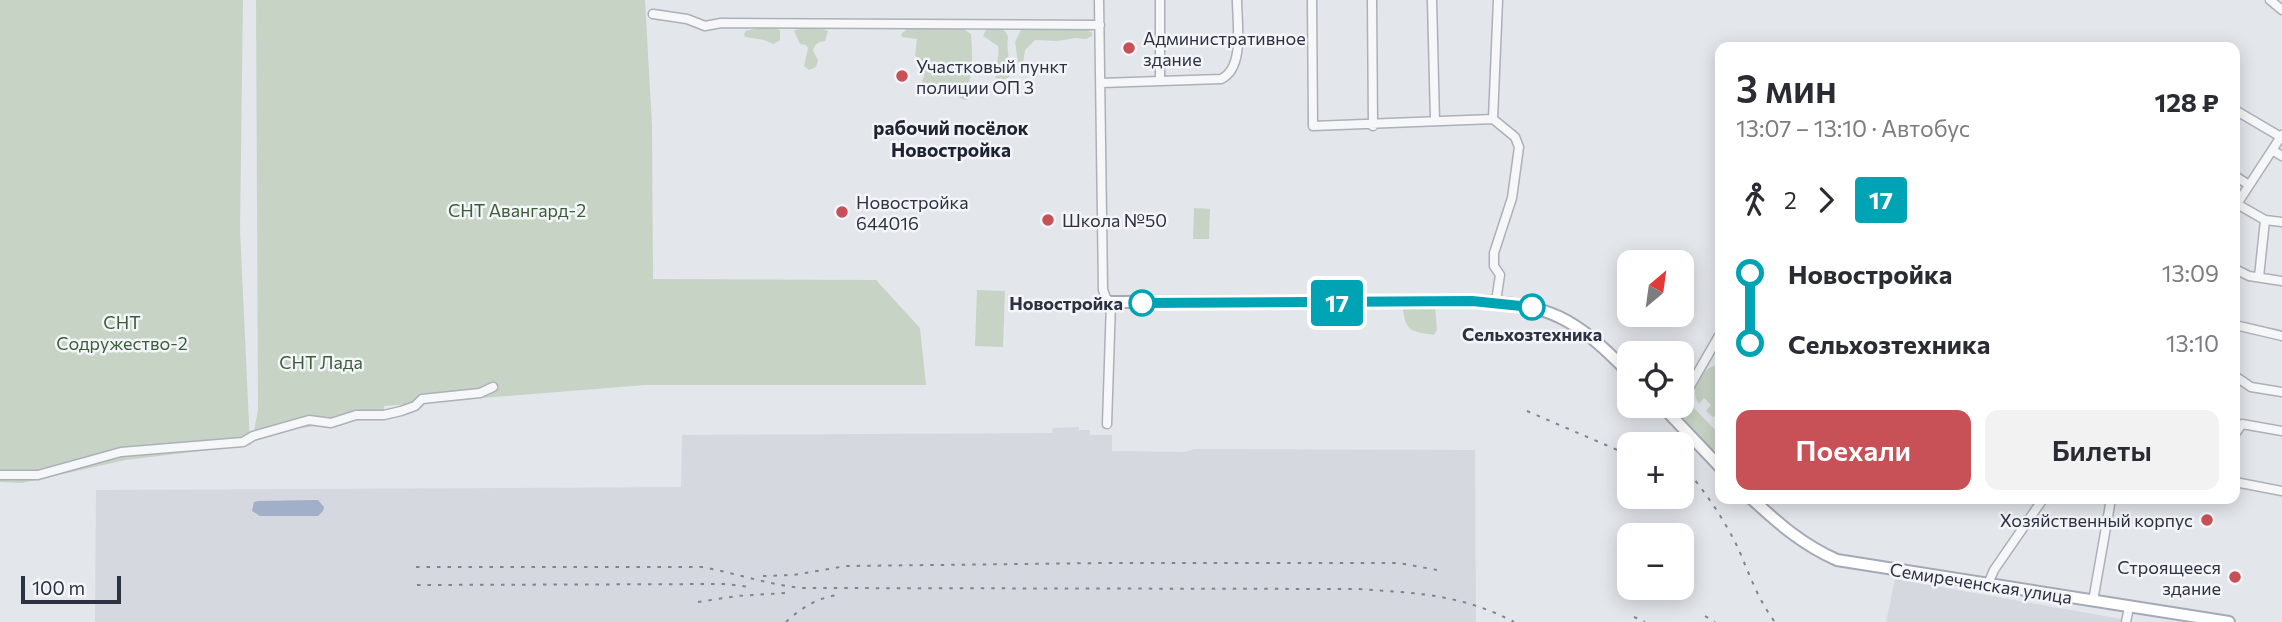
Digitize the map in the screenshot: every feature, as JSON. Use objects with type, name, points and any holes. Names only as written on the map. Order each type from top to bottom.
[{"type":"main road","points":[[1111,302],[1496,302],[1532,307],[1564,318],[1600,344],[1617,361]]},
{"type":"main road","points":[[1681,418],[1715,461]]},
{"type":"main road","name":"Семиреченская улица","points":[[1758,504],[1794,537],[1837,560],[2229,622]]},
{"type":"street","points":[[1100,0],[1103,290],[1111,302],[1107,424]]},
{"type":"street","points":[[1160,0],[1160,80]]},
{"type":"street","points":[[1101,83],[1220,79],[1228,76],[1233,68],[1236,52],[1237,0]]},
{"type":"street","points":[[1312,0],[1313,127],[1493,119],[1515,137],[1519,147],[1511,198],[1494,253],[1493,266],[1500,275],[1496,302]]},
{"type":"street","points":[[1372,0],[1373,125]]},
{"type":"street","points":[[1432,0],[1435,121]]},
{"type":"street","points":[[1493,119],[1498,0]]},
{"type":"street","points":[[2270,0],[2282,10]]},
{"type":"street","points":[[653,14],[687,19],[705,26],[720,23],[1100,25]]},
{"type":"street","points":[[2240,113],[2281,136],[2240,200]]},
{"type":"street","points":[[2272,150],[2282,156]]},
{"type":"street","points":[[2240,179],[2249,185]]},
{"type":"street","points":[[2240,208],[2265,220],[2282,222]]},
{"type":"street","points":[[2259,277],[2265,220]]},
{"type":"street","points":[[2240,272],[2282,281]]},
{"type":"street","points":[[2240,326],[2282,336]]},
{"type":"street","points":[[1694,379],[1715,343]]},
{"type":"street","points":[[2240,379],[2251,387],[2282,392]]},
{"type":"street","points":[[0,475],[38,475],[121,452],[243,442],[284,426],[309,420],[331,423],[356,415],[384,415],[415,406],[422,400],[480,393],[493,387]]},
{"type":"street","points":[[2240,427],[2242,424],[2282,431]]},
{"type":"street","points":[[2240,483],[2282,491]]},
{"type":"street","points":[[1988,584],[1994,570],[2040,504]]},
{"type":"street","points":[[2093,601],[2110,504]]},
{"type":"street","points":[[2126,622],[2129,607]]},
{"type":"shaded area","points":[[1079,427],[1079,430],[1090,430],[1090,435],[1112,435],[1112,451],[1475,450],[1476,622],[95,622],[96,490],[681,487],[682,435],[1052,433],[1053,428]]},
{"type":"shaded area","points":[[1895,579],[2122,619],[2121,622],[1886,622]]},
{"type":"green space","name":"СНТ Содружество-2","points":[[0,0],[243,0],[240,229],[250,445],[126,460],[22,483],[0,482]]},
{"type":"green space","name":"СНТ Авангард-2","points":[[256,0],[645,0],[652,125],[653,279],[876,280],[920,328],[926,385],[645,385],[384,406],[384,415],[253,436],[258,410]]},
{"type":"green space","points":[[767,26],[780,30],[780,40],[774,44],[745,37],[746,31]]},
{"type":"green space","points":[[801,27],[819,27],[828,31],[825,41],[815,46],[813,51],[818,60],[816,67],[809,70],[804,66],[808,48],[800,44],[794,31]]},
{"type":"green space","points":[[910,27],[962,28],[971,34],[972,68],[967,88],[970,99],[964,100],[935,83],[921,84],[925,66],[915,55],[917,39],[902,37],[901,34]]},
{"type":"green space","points":[[1086,29],[1092,36],[1086,39],[1035,40],[1025,50],[1023,63],[1018,62],[1015,42],[1021,30]]},
{"type":"green space","points":[[986,30],[1004,30],[1008,36],[1009,77],[999,82],[996,81],[998,46],[983,36]]},
{"type":"green space","points":[[1194,208],[1210,209],[1209,239],[1193,239]]},
{"type":"green space","points":[[977,290],[1005,291],[1003,347],[975,346]]},
{"type":"green space","points":[[1406,305],[1435,306],[1437,330],[1434,335],[1408,327],[1403,309]]},
{"type":"green space","points":[[1715,366],[1713,417],[1706,411],[1711,405],[1704,398],[1699,404],[1695,393],[1697,382],[1709,368]]},
{"type":"green space","points":[[1694,408],[1715,430],[1715,454],[1694,432],[1682,418],[1694,418]]},
{"type":"water","points":[[318,500],[324,507],[318,516],[260,516],[252,511],[254,502],[258,501]]},
{"type":"railway","points":[[1527,411],[1617,450]]},
{"type":"railway","points":[[1694,480],[1726,526],[1759,596],[1775,622]]},
{"type":"railway","points":[[763,576],[793,575],[846,566],[1108,563],[1399,563],[1437,570]]},
{"type":"railway","points":[[416,567],[702,567],[803,588],[1358,589],[1457,600],[1514,622]]},
{"type":"railway","points":[[417,585],[725,584],[751,587]]},
{"type":"railway","points":[[698,602],[785,593]]},
{"type":"railway","points":[[786,622],[810,604],[838,595]]},
{"type":"railway","points":[[1705,616],[1715,622]]},
{"type":"railway","points":[[1634,617],[1645,622]]},
{"type":"bus line","name":"17","points":[[1142,303],[1472,301],[1532,307]]},
{"type":"place","name":"Административное здание","points":[[1129,48]]},
{"type":"place","name":"Участковый пункт полиции ОП 3","points":[[902,76]]},
{"type":"place","name":"Новостройка 644016","points":[[842,212]]},
{"type":"place","name":"Школа №50","points":[[1048,220]]},
{"type":"place","name":"Новостройка","points":[[1142,303]]},
{"type":"place","name":"Сельхозтехника","points":[[1532,307]]},
{"type":"place","name":"Хозяйственный корпус","points":[[2207,520]]},
{"type":"place","name":"Строящееся здание","points":[[2235,577]]},
{"type":"district","name":"рабочий посёлок Новостройка","points":[[951,138]]},
{"type":"park label","name":"СНТ Лада","points":[[321,362]]}]
